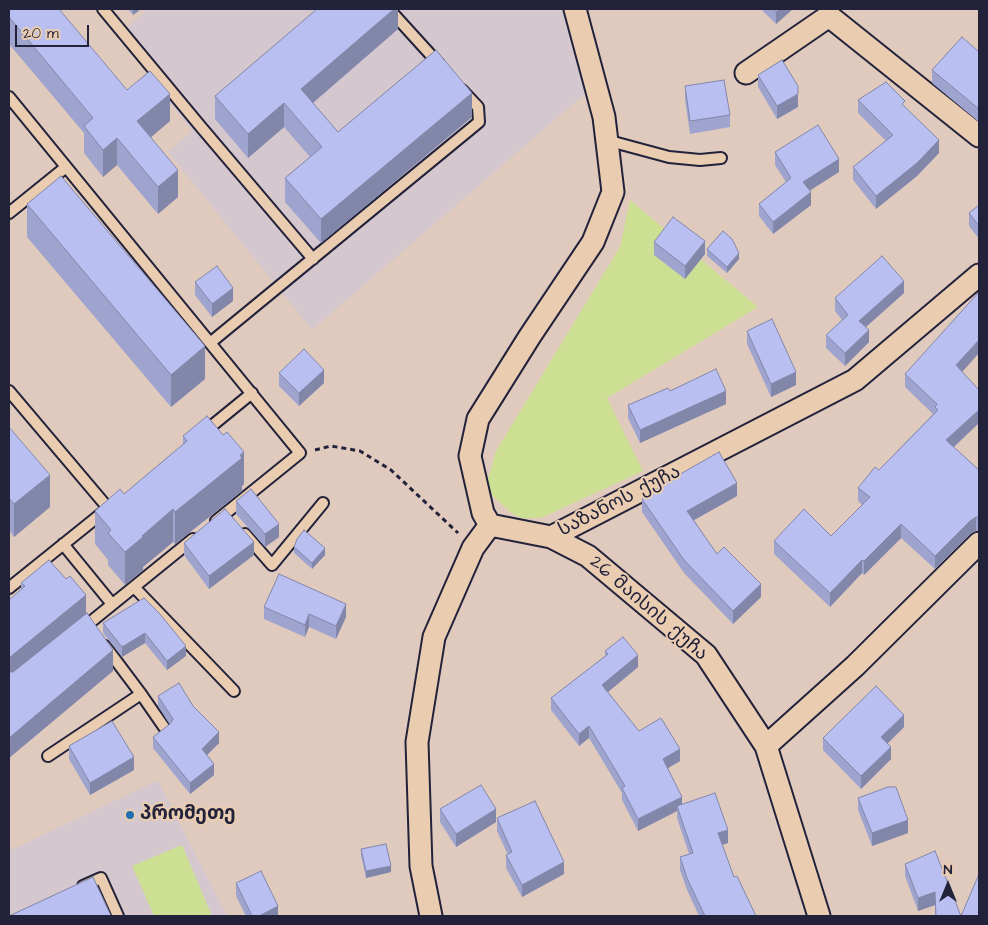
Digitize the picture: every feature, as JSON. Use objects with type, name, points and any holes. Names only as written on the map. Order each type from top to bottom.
[{"type":"street","points":[[430,916],[421,866],[417,742],[434,637],[473,548],[490,525],[483,513],[470,456],[478,419],[530,336],[593,242],[613,192],[604,117],[575,9]]},
{"type":"street","points":[[746,73],[829,16],[979,136]]},
{"type":"street","name":"საზანოს ქუჩა","points":[[490,525],[551,537],[855,380],[979,274]]},
{"type":"street","name":"26 მაისის ქუჩა","points":[[551,537],[588,556],[706,655],[766,746],[819,916]]},
{"type":"street","points":[[766,746],[855,666],[979,543]]},
{"type":"lane","points":[[103,9],[312,259]]},
{"type":"lane","points":[[210,343],[479,122],[478,107],[389,9]]},
{"type":"lane","points":[[9,98],[300,454],[233,520],[207,528],[112,604],[94,632],[73,635]]},
{"type":"lane","points":[[606,140],[670,156],[700,160],[721,158]]},
{"type":"lane","points":[[9,213],[66,167]]},
{"type":"lane","points":[[9,391],[112,505],[9,588]]},
{"type":"lane","points":[[191,442],[252,393]]},
{"type":"lane","points":[[233,520],[272,566],[323,503]]},
{"type":"lane","points":[[64,544],[112,604]]},
{"type":"lane","points":[[134,587],[234,692]]},
{"type":"lane","points":[[94,632],[142,694],[166,730]]},
{"type":"lane","points":[[48,756],[142,694]]},
{"type":"lane","points":[[74,890],[101,878],[118,916]]},
{"type":"path","points":[[300,454],[331,446],[360,451],[391,470],[473,548]]},
{"type":"shaded area","points":[[148,9],[567,9],[586,93],[312,330],[168,152],[192,131],[118,35]]},
{"type":"shaded area","name":"პრომეთე","points":[[158,780],[227,916],[9,916],[9,851]]},
{"type":"green space","points":[[630,200],[758,307],[607,398],[643,471],[541,518],[521,518],[510,512],[493,496],[487,483],[496,451],[620,247]]},
{"type":"green space","points":[[182,845],[212,916],[154,916],[132,866]]},
{"type":"building","points":[[9,9],[59,9],[127,90],[150,71],[170,94],[137,121],[178,170],[158,187],[117,138],[103,150],[84,126],[93,118],[9,17]]},
{"type":"building","points":[[317,9],[394,9],[301,89],[338,132],[436,50],[472,93],[321,219],[285,178],[322,147],[284,103],[248,134],[215,96]]},
{"type":"building","points":[[962,37],[979,52],[979,109],[932,70]]},
{"type":"building","points":[[782,60],[798,86],[798,94],[777,106],[758,75]]},
{"type":"building","points":[[724,80],[730,115],[690,121],[685,86]]},
{"type":"building","points":[[886,82],[905,101],[902,104],[939,140],[917,163],[876,196],[853,167],[893,135],[858,100]]},
{"type":"building","points":[[818,125],[839,159],[803,182],[811,192],[773,222],[759,204],[791,178],[775,152]]},
{"type":"building","points":[[61,176],[205,346],[171,375],[27,204]]},
{"type":"building","points":[[979,205],[979,226],[969,213]]},
{"type":"building","points":[[673,217],[705,241],[685,266],[654,242]]},
{"type":"building","points":[[723,231],[732,239],[739,253],[727,267],[707,249]]},
{"type":"building","points":[[882,256],[904,281],[859,321],[869,330],[845,353],[826,335],[848,315],[835,298]]},
{"type":"building","points":[[217,266],[233,288],[212,304],[195,282]]},
{"type":"building","points":[[979,292],[979,340],[956,365],[979,390],[979,410],[946,440],[979,470],[979,517],[970,521],[935,556],[901,524],[830,593],[774,541],[804,509],[831,536],[870,497],[858,488],[875,467],[879,470],[938,410],[935,407],[937,404],[905,374]]},
{"type":"building","points":[[772,319],[796,372],[771,384],[747,331]]},
{"type":"building","points":[[304,349],[324,370],[299,393],[279,373]]},
{"type":"building","points":[[716,369],[726,391],[640,430],[628,405],[668,388],[670,391]]},
{"type":"building","points":[[207,416],[223,435],[227,432],[244,452],[240,455],[242,458],[175,512],[173,509],[125,552],[108,533],[111,530],[95,511],[120,489],[124,494],[187,441],[183,436]]},
{"type":"building","points":[[9,427],[50,475],[14,504],[9,498]]},
{"type":"building","points":[[719,452],[737,483],[687,511],[717,554],[724,547],[761,584],[733,611],[684,560],[642,499],[668,481]]},
{"type":"building","points":[[251,489],[279,524],[265,534],[236,501]]},
{"type":"building","points":[[225,509],[254,542],[209,576],[184,543]]},
{"type":"building","points":[[304,530],[325,548],[312,563],[294,547]]},
{"type":"building","points":[[49,560],[66,579],[70,576],[86,595],[9,658],[9,600],[25,586],[21,583]]},
{"type":"building","points":[[279,574],[346,604],[336,626],[309,614],[305,625],[264,607]]},
{"type":"building","points":[[144,598],[186,646],[167,661],[145,633],[122,647],[103,623]]},
{"type":"building","points":[[87,613],[113,650],[9,738],[9,672],[13,672]]},
{"type":"building","points":[[623,637],[638,655],[602,685],[639,731],[661,718],[680,749],[663,759],[682,797],[638,819],[622,788],[625,786],[589,726],[579,734],[551,698],[608,654],[605,651]]},
{"type":"building","points":[[179,683],[193,706],[219,732],[202,749],[214,764],[190,783],[153,737],[170,724],[173,719],[158,696]]},
{"type":"building","points":[[876,686],[904,715],[881,737],[891,747],[861,776],[823,738]]},
{"type":"building","points":[[112,721],[134,757],[90,783],[69,746]]},
{"type":"building","points":[[481,785],[496,809],[456,834],[440,809]]},
{"type":"building","points":[[888,787],[896,787],[908,820],[872,833],[858,798]]},
{"type":"building","points":[[715,793],[728,830],[718,833],[734,877],[737,876],[756,916],[705,916],[687,878],[680,857],[693,853],[677,806]]},
{"type":"building","points":[[535,801],[564,862],[522,885],[506,855],[512,852],[497,818]]},
{"type":"building","points":[[386,844],[391,866],[366,871],[361,849]]},
{"type":"building","points":[[935,851],[961,916],[936,916],[935,892],[918,898],[905,864]]},
{"type":"building","points":[[261,871],[278,906],[259,916],[252,916],[236,883]]},
{"type":"building","points":[[979,874],[979,916],[961,916]]},
{"type":"building","points":[[93,877],[111,916],[9,916]]},
{"type":"place","name":"პრომეთე","points":[[130,815]]}]
